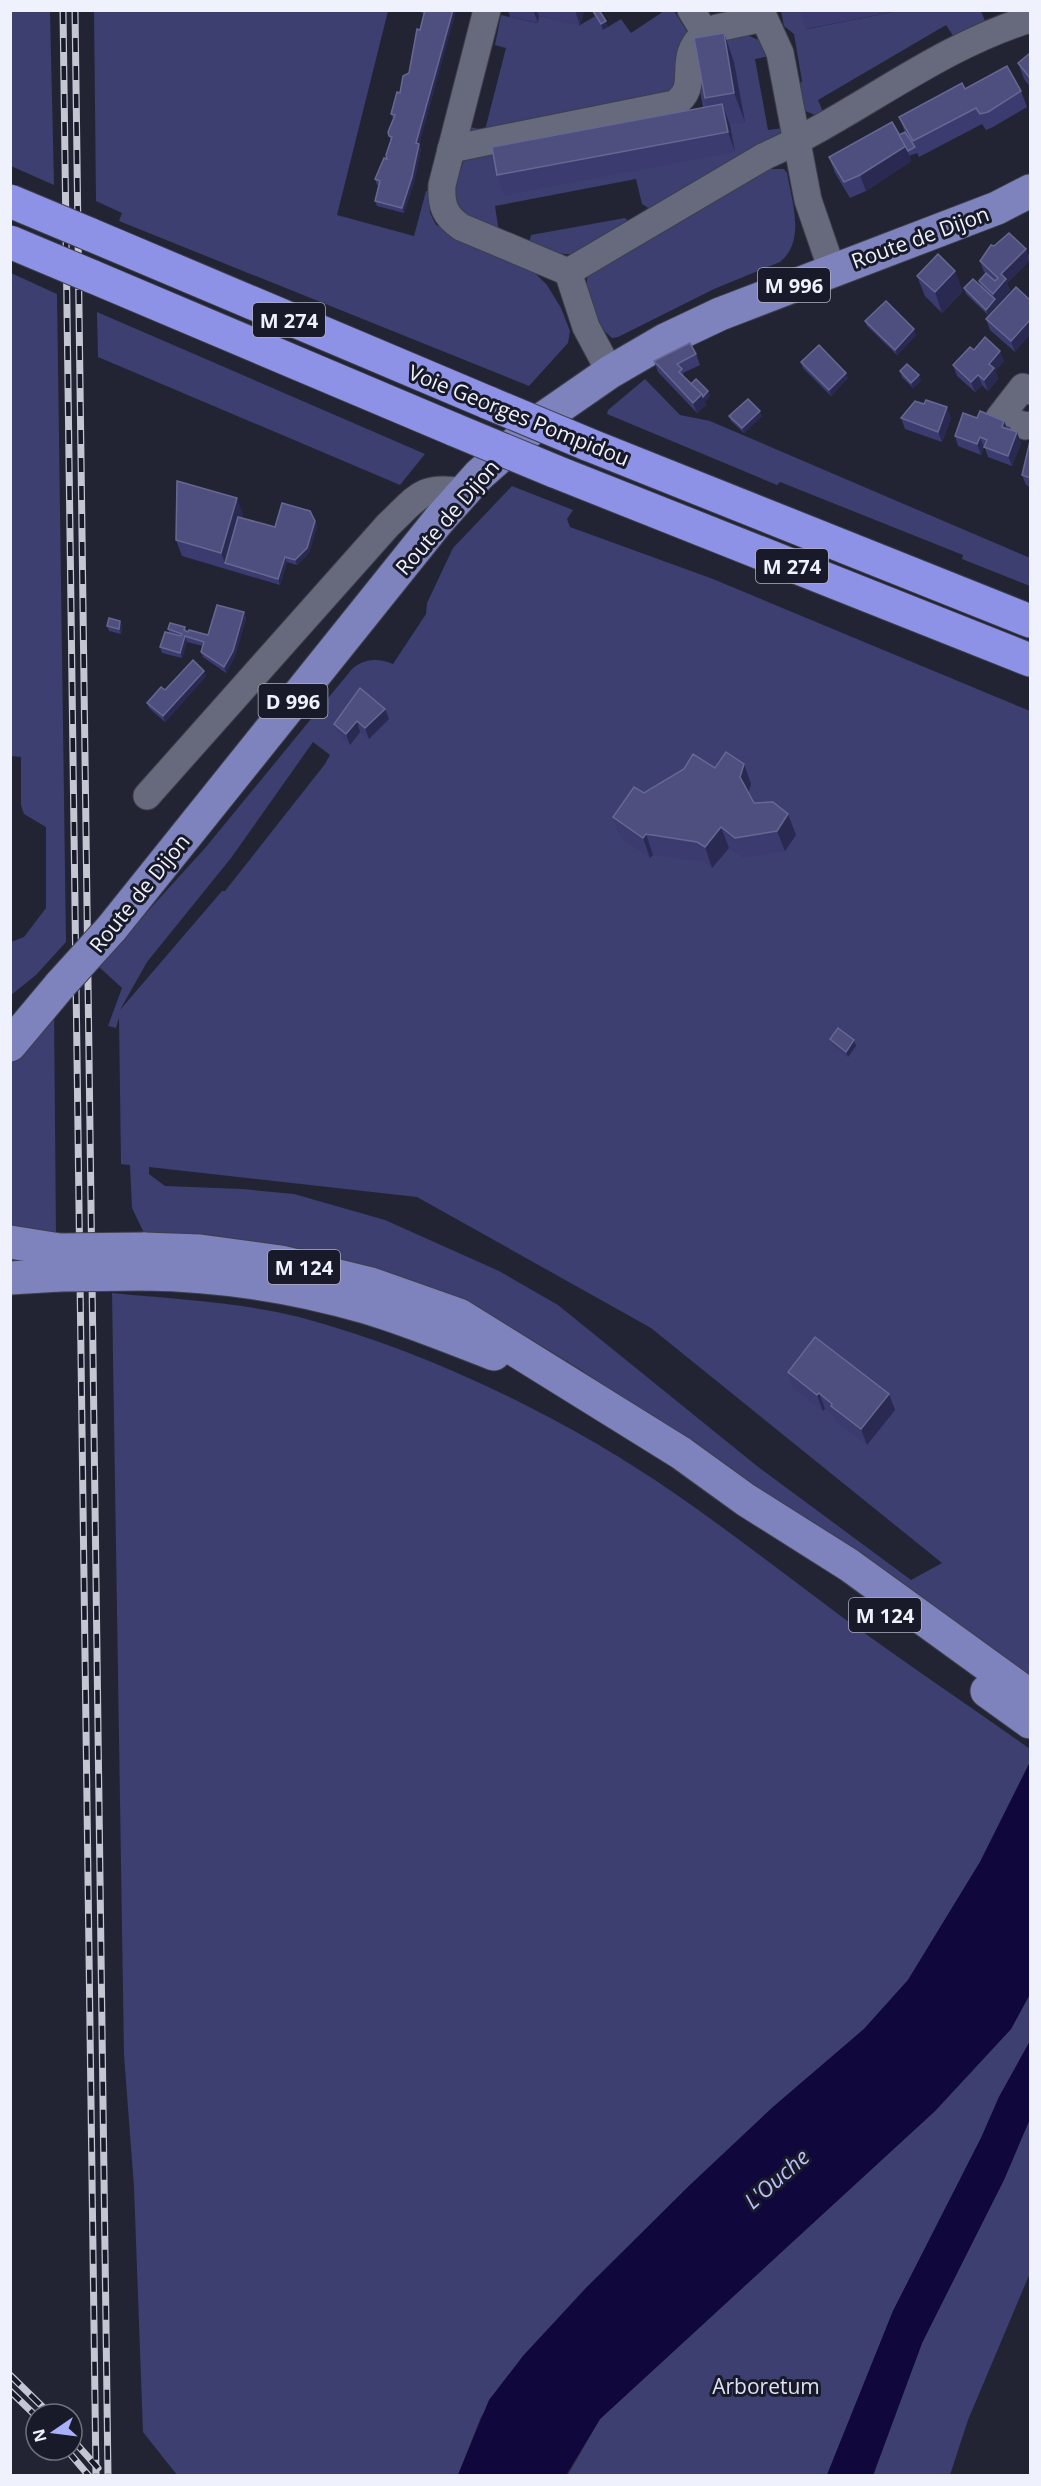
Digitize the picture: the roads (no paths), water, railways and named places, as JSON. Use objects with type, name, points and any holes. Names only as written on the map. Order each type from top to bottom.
[{"type":"highway","name":"Voie Georges Pompidou","points":[[10,201],[587,444],[1030,621]]},
{"type":"highway","name":"Voie Georges Pompidou","points":[[10,242],[554,471],[1030,660]]},
{"type":"main road","name":"Route de Dijon","points":[[10,1045],[111,929],[463,492],[515,442],[568,400],[610,372],[720,314],[997,208],[1030,191]]},
{"type":"main road","name":"Route de Dijon","points":[[10,1023],[61,984]]},
{"type":"main road","name":"M 124","points":[[10,1242],[60,1262]]},
{"type":"main road","name":"M 124","points":[[10,1256],[60,1262],[143,1261],[236,1255],[326,1271],[459,1315],[681,1453],[746,1500],[849,1565],[1030,1695]]},
{"type":"main road","name":"M 124","points":[[10,1278],[60,1262]]},
{"type":"main road","name":"M 124","points":[[746,1500],[841,1582],[1030,1722]]},
{"type":"street","points":[[487,10],[441,185],[441,201],[448,218],[461,227],[567,272],[586,327],[610,372]]},
{"type":"street","points":[[691,10],[705,33]]},
{"type":"street","points":[[451,150],[674,104],[681,100],[688,84],[690,51],[694,42],[705,33],[717,28],[764,14],[780,54],[795,143],[808,200],[832,270]]},
{"type":"street","points":[[567,272],[765,156],[795,143],[943,54],[991,32],[1030,19]]},
{"type":"street","points":[[1030,391],[1023,387],[999,418],[1026,426],[1030,425]]},
{"type":"street","points":[[147,796],[388,525],[414,500],[431,489],[463,492]]},
{"type":"water","name":"L'Ouche","points":[[1030,1762],[1030,1994],[1011,2029],[935,2111],[600,2419],[566,2475],[458,2475],[489,2400],[523,2356],[586,2288],[690,2185],[773,2107],[864,2029],[908,1980],[980,1862]]},
{"type":"water","points":[[1030,2041],[1030,2119],[1004,2180],[922,2343],[873,2475],[827,2475],[893,2311],[981,2138],[999,2097]]},
{"type":"railway","points":[[63,10],[96,2476]]},
{"type":"railway","points":[[75,10],[108,2476]]},
{"type":"railway","points":[[10,2375],[38,2402]]},
{"type":"railway","points":[[10,2391],[24,2404]]},
{"type":"railway","points":[[84,2452],[98,2468]]},
{"type":"railway","points":[[77,2462],[89,2476]]},
{"type":"park label","name":"Arboretum","points":[[766,2386]]}]
